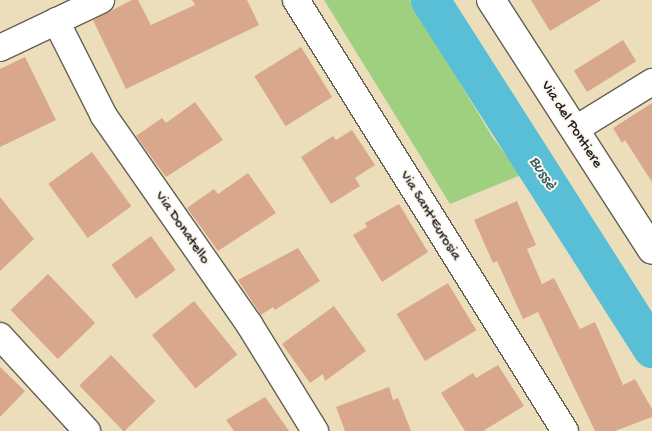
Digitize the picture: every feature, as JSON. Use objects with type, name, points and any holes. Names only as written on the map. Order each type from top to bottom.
[{"type":"main road","name":"Via del Pontiere","points":[[491,0],[652,250]]},
{"type":"street","points":[[0,48],[101,0]]},
{"type":"street","name":"Via Sant'Eurosia","points":[[296,0],[565,431]]},
{"type":"street","name":"Via Donatello","points":[[56,21],[104,116],[249,324],[315,431]]},
{"type":"street","points":[[574,130],[652,82]]},
{"type":"street","points":[[0,336],[87,431]]},
{"type":"green space","points":[[324,0],[410,0],[493,138],[521,175],[450,204]]},
{"type":"building","points":[[132,0],[138,0],[151,25],[195,5],[192,0],[247,0],[259,25],[126,89],[93,20]]},
{"type":"building","points":[[531,0],[601,0],[550,31]]},
{"type":"building","points":[[623,40],[636,61],[587,92],[574,71]]},
{"type":"building","points":[[301,47],[332,97],[286,126],[254,76]]},
{"type":"building","points":[[25,57],[56,120],[0,147],[0,69]]},
{"type":"building","points":[[195,102],[223,140],[166,177],[136,136],[162,118],[166,123]]},
{"type":"building","points":[[652,103],[652,182],[625,140],[622,143],[613,128]]},
{"type":"building","points":[[352,130],[375,165],[355,178],[360,186],[331,204],[301,157],[333,136],[336,140]]},
{"type":"building","points":[[92,152],[131,206],[88,238],[48,184]]},
{"type":"building","points":[[248,173],[276,213],[218,251],[187,208],[214,189],[218,194]]},
{"type":"building","points":[[0,197],[34,239],[0,271]]},
{"type":"building","points":[[517,201],[536,245],[527,249],[542,284],[554,278],[580,329],[595,322],[623,385],[635,379],[652,409],[652,417],[615,431],[595,431],[538,312],[523,319],[497,261],[493,263],[474,220]]},
{"type":"building","points":[[399,204],[428,252],[382,282],[353,235],[367,227],[365,223]]},
{"type":"building","points":[[151,236],[176,270],[136,299],[111,265]]},
{"type":"building","points":[[298,248],[320,281],[275,310],[273,307],[261,315],[238,280]]},
{"type":"building","points":[[48,274],[95,323],[58,359],[11,310]]},
{"type":"building","points":[[448,283],[476,330],[425,361],[397,314]]},
{"type":"building","points":[[194,301],[237,355],[195,389],[152,335]]},
{"type":"building","points":[[334,306],[366,351],[325,381],[323,374],[310,383],[282,344]]},
{"type":"building","points":[[111,355],[155,401],[123,431],[79,386]]},
{"type":"building","points":[[498,365],[524,406],[483,431],[465,431],[441,393],[473,373],[476,378]]},
{"type":"building","points":[[0,367],[25,391],[0,417]]},
{"type":"building","points":[[389,387],[393,400],[398,398],[411,431],[345,431],[336,407]]},
{"type":"building","points":[[265,397],[289,431],[234,431],[226,420]]},
{"type":"waterway","name":"Bussè","points":[[430,0],[652,348]]}]
